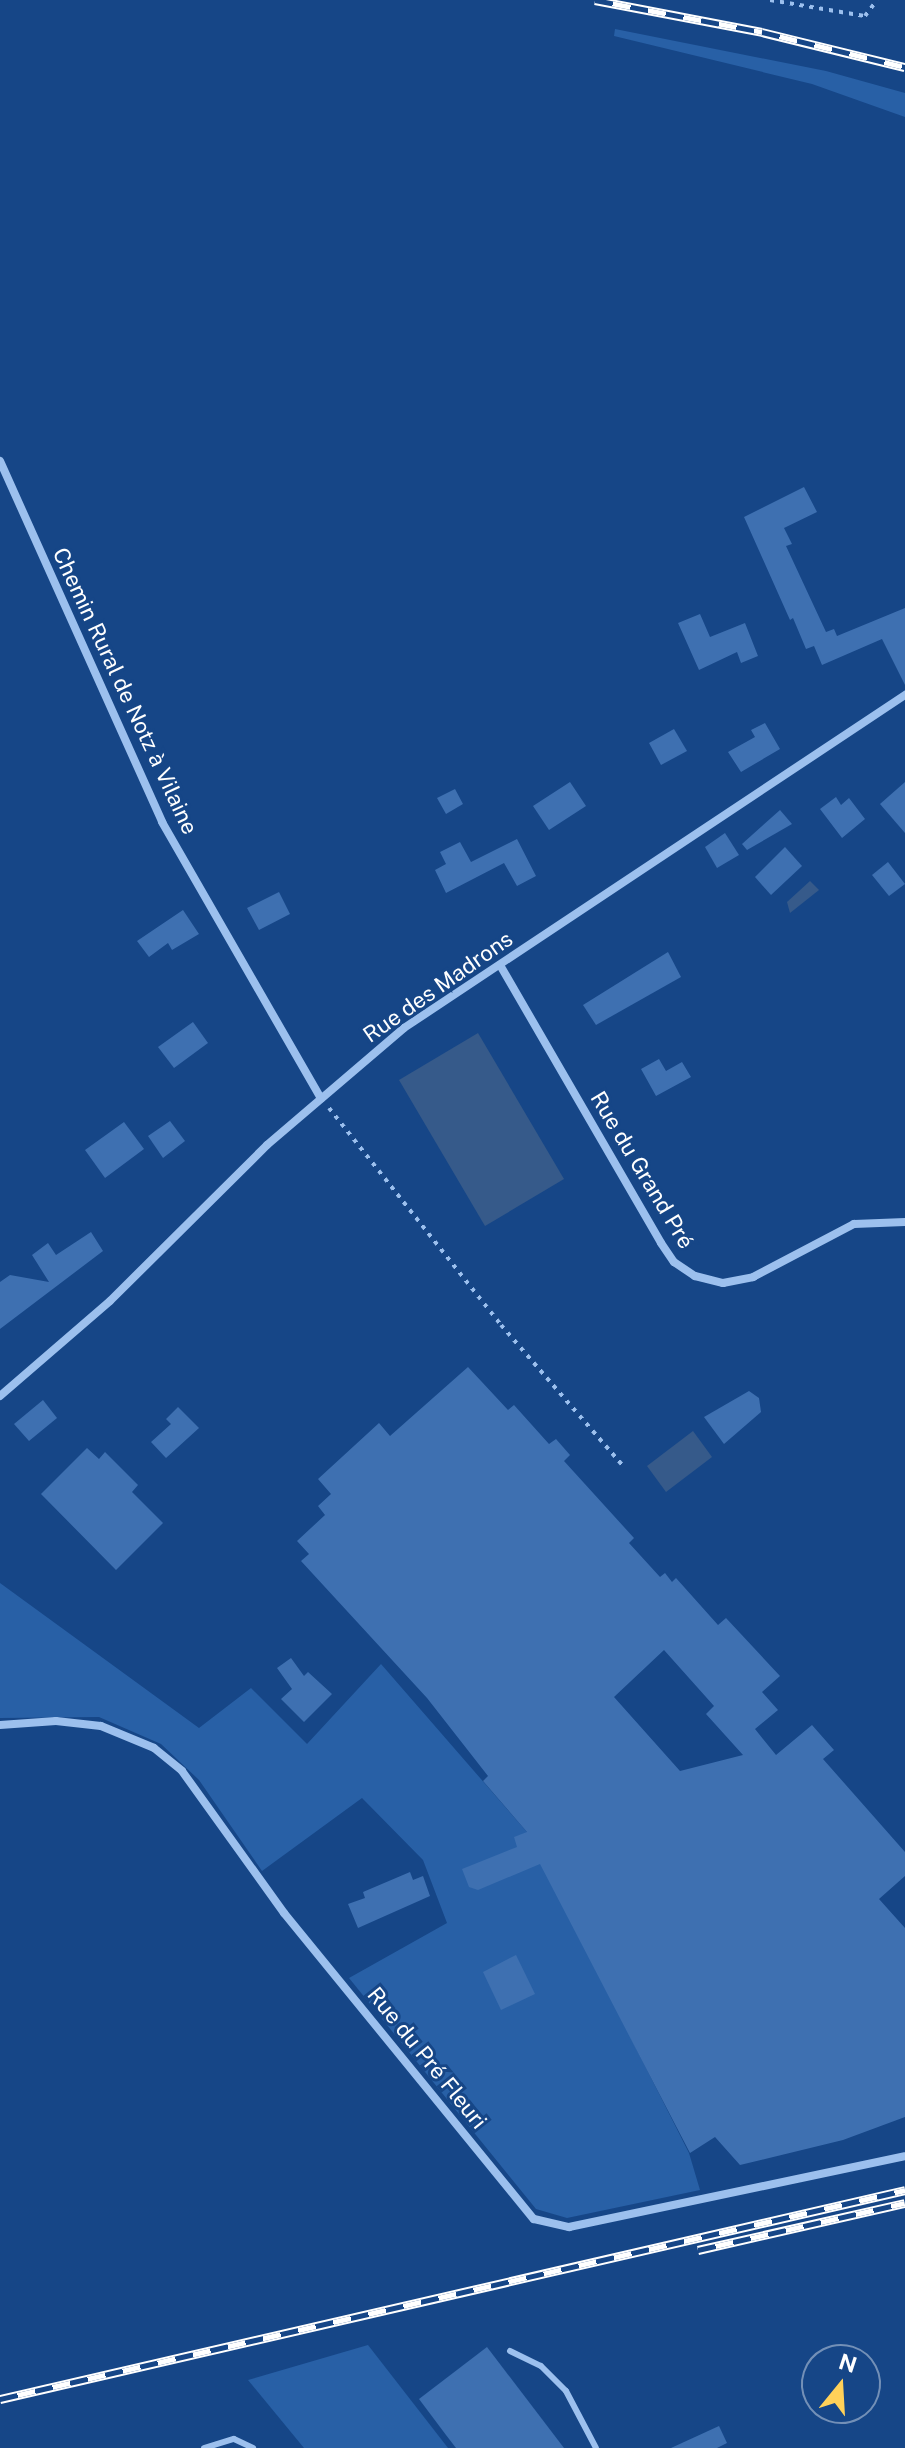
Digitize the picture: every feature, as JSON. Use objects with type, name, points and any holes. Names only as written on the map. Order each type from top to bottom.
[{"type":"street","name":"Chemin Rural de Notz à Vilaine","points":[[0,461],[162,822],[321,1098]]},
{"type":"street","name":"Rue des Madrons","points":[[0,1396],[110,1301],[321,1098],[404,1028],[905,695]]},
{"type":"street","name":"Rue du Grand Pré","points":[[500,965],[661,1243],[674,1262],[695,1276],[723,1283],[753,1277],[854,1224],[905,1222]]},
{"type":"street","name":"Rue du Pré Fleuri","points":[[0,1725],[56,1721],[101,1726],[154,1748],[182,1771],[284,1913],[534,2219],[569,2227],[905,2156]]},
{"type":"lane","points":[[510,2351],[541,2366],[566,2391],[596,2448]]},
{"type":"lane","points":[[204,2448],[234,2439],[253,2448]]},
{"type":"path","points":[[770,0],[865,16],[877,0]]},
{"type":"path","points":[[321,1098],[501,1325],[624,1467]]},
{"type":"shaded area","points":[[615,29],[826,71],[905,93],[905,117],[812,84],[614,36]]},
{"type":"shaded area","points":[[810,881],[819,890],[790,913],[787,902]]},
{"type":"shaded area","points":[[478,1033],[564,1179],[485,1226],[399,1080]]},
{"type":"shaded area","points":[[693,1431],[712,1457],[666,1492],[647,1466]]},
{"type":"shaded area","points":[[0,1583],[199,1728],[251,1688],[307,1744],[381,1664],[527,1832],[689,2153],[700,2190],[567,2218],[536,2209],[349,1978],[447,1923],[423,1860],[362,1798],[262,1871],[199,1780],[161,1744],[99,1717],[0,1718]]},
{"type":"shaded area","points":[[368,2345],[448,2448],[304,2448],[248,2380]]},
{"type":"building","points":[[804,487],[817,512],[784,528],[792,544],[786,546],[826,632],[834,629],[837,636],[905,608],[905,685],[882,639],[822,665],[814,646],[806,649],[793,618],[790,620],[744,517]]},
{"type":"building","points":[[700,614],[710,637],[745,623],[758,656],[741,663],[737,652],[699,670],[678,623]]},
{"type":"building","points":[[765,723],[780,749],[741,772],[728,752],[755,737],[751,730]]},
{"type":"building","points":[[674,729],[687,751],[661,765],[649,743]]},
{"type":"building","points":[[570,782],[586,806],[549,830],[533,806]]},
{"type":"building","points":[[905,782],[905,833],[880,804]]},
{"type":"building","points":[[455,789],[463,804],[446,814],[437,798]]},
{"type":"building","points":[[836,797],[841,805],[849,798],[865,819],[842,838],[820,809]]},
{"type":"building","points":[[780,810],[792,824],[747,850],[742,844]]},
{"type":"building","points":[[725,833],[739,855],[717,868],[705,847]]},
{"type":"building","points":[[517,839],[536,876],[517,886],[504,863],[446,893],[435,870],[446,864],[440,852],[460,842],[471,862]]},
{"type":"building","points":[[785,847],[802,866],[771,895],[755,877]]},
{"type":"building","points":[[888,862],[905,884],[889,896],[872,875]]},
{"type":"building","points":[[279,892],[290,914],[259,930],[247,908]]},
{"type":"building","points":[[183,910],[199,934],[172,950],[168,943],[149,957],[137,941]]},
{"type":"building","points":[[668,952],[681,977],[596,1025],[583,1005]]},
{"type":"building","points":[[193,1022],[208,1043],[174,1068],[158,1047]]},
{"type":"building","points":[[659,1059],[666,1071],[682,1062],[691,1077],[656,1096],[641,1069]]},
{"type":"building","points":[[170,1121],[185,1141],[163,1158],[148,1136]]},
{"type":"building","points":[[124,1122],[144,1149],[105,1178],[85,1150]]},
{"type":"building","points":[[91,1232],[103,1251],[0,1329],[0,1282],[10,1275],[49,1282],[32,1255],[48,1243],[56,1255]]},
{"type":"building","points":[[468,1367],[508,1410],[514,1405],[549,1444],[556,1439],[570,1455],[564,1461],[634,1538],[629,1543],[660,1577],[665,1573],[672,1582],[676,1578],[718,1625],[726,1618],[780,1676],[762,1692],[778,1710],[755,1729],[776,1755],[812,1725],[834,1750],[823,1759],[905,1852],[905,1876],[879,1899],[905,1928],[905,2117],[843,2140],[740,2165],[715,2137],[690,2153],[540,1864],[478,1890],[469,1887],[462,1869],[517,1847],[514,1837],[527,1832],[483,1781],[488,1776],[427,1698],[301,1561],[309,1554],[297,1541],[325,1515],[318,1506],[331,1494],[318,1479],[379,1423],[390,1436]],"holes":[[[664,1650],[714,1706],[706,1714],[743,1755],[680,1771],[614,1697]]]},
{"type":"building","points":[[749,1391],[759,1398],[761,1412],[724,1444],[704,1417]]},
{"type":"building","points":[[43,1400],[57,1418],[29,1441],[14,1424]]},
{"type":"building","points":[[178,1407],[199,1428],[166,1458],[151,1442],[171,1424],[166,1419]]},
{"type":"building","points":[[87,1448],[99,1459],[105,1452],[138,1485],[132,1492],[163,1523],[116,1570],[41,1494]]},
{"type":"building","points":[[291,1658],[304,1676],[308,1672],[332,1694],[304,1722],[281,1699],[292,1689],[277,1668]]},
{"type":"building","points":[[410,1872],[413,1880],[423,1876],[430,1896],[358,1928],[348,1904],[365,1898],[363,1892]]},
{"type":"building","points":[[516,1955],[535,1994],[501,2010],[483,1972]]},
{"type":"building","points":[[487,2347],[564,2448],[456,2448],[446,2435],[419,2399]]},
{"type":"building","points":[[719,2426],[727,2443],[717,2448],[671,2448]]},
{"type":"railway","points":[[595,0],[762,32],[905,67]]},
{"type":"railway","points":[[0,2399],[905,2190]]},
{"type":"railway","points":[[698,2250],[905,2203]]}]
